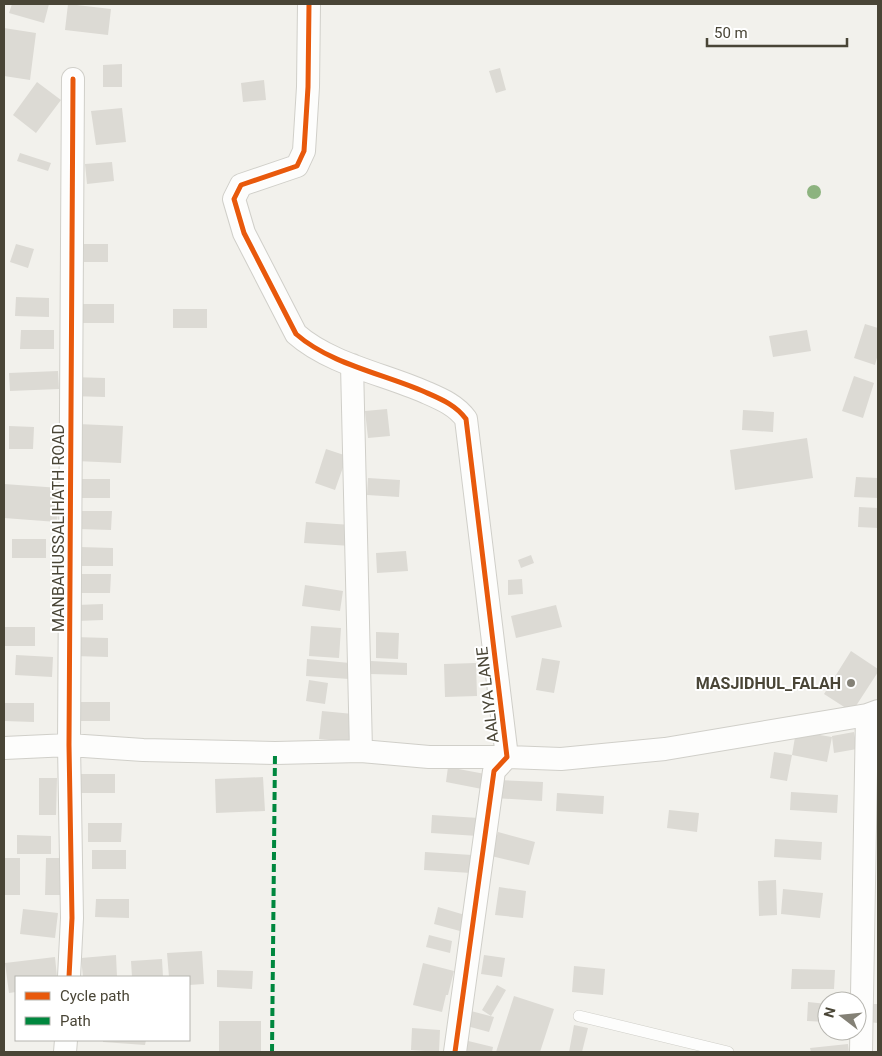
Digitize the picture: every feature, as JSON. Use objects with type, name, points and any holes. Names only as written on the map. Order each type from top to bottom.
[{"type":"street","points":[[309,4],[308,87],[304,151],[297,166],[241,185],[234,200],[244,233],[296,334],[309,346],[352,364],[360,751]]},
{"type":"street","name":"MANBAHUSSALIHATH ROAD","points":[[69,976],[72,918],[70,744],[73,79]]},
{"type":"street","name":"AALIYA LANE","points":[[352,364],[407,384],[443,400],[459,409],[466,419],[507,757],[494,771],[455,1052]]},
{"type":"street","points":[[4,748],[70,744],[143,750],[275,753],[360,751],[429,757],[561,759],[665,749],[872,713],[861,1052]]},
{"type":"lane","points":[[579,1016],[728,1052]]},
{"type":"building","points":[[12,4],[49,4],[44,23],[9,13]]},
{"type":"building","points":[[68,4],[111,9],[108,35],[65,30]]},
{"type":"building","points":[[4,28],[36,33],[30,80],[4,76]]},
{"type":"building","points":[[122,64],[122,87],[103,87],[103,65]]},
{"type":"building","points":[[500,68],[506,90],[496,93],[489,71]]},
{"type":"building","points":[[264,80],[266,100],[243,102],[241,83]]},
{"type":"building","points":[[37,82],[61,100],[36,133],[13,115]]},
{"type":"building","points":[[122,108],[126,142],[96,145],[91,111]]},
{"type":"building","points":[[20,153],[51,163],[48,171],[17,161]]},
{"type":"building","points":[[112,162],[114,181],[87,184],[85,164]]},
{"type":"building","points":[[16,244],[34,249],[28,268],[10,262]]},
{"type":"building","points":[[84,244],[108,244],[108,262],[84,262]]},
{"type":"building","points":[[16,297],[49,298],[49,317],[15,316]]},
{"type":"building","points":[[80,304],[114,304],[114,323],[80,323]]},
{"type":"building","points":[[173,309],[207,309],[207,328],[173,328]]},
{"type":"building","points":[[865,324],[878,328],[878,354],[875,365],[854,358]]},
{"type":"building","points":[[21,330],[54,330],[54,349],[20,349]]},
{"type":"building","points":[[807,330],[811,351],[773,357],[769,336]]},
{"type":"building","points":[[58,371],[59,389],[10,391],[9,373]]},
{"type":"building","points":[[854,376],[874,383],[863,418],[842,411]]},
{"type":"building","points":[[71,377],[105,378],[105,397],[71,396]]},
{"type":"building","points":[[387,409],[390,436],[368,438],[365,411]]},
{"type":"building","points":[[743,410],[774,412],[773,432],[742,430]]},
{"type":"building","points":[[78,424],[123,426],[121,463],[76,461]]},
{"type":"building","points":[[9,426],[34,427],[33,449],[9,449]]},
{"type":"building","points":[[807,438],[813,478],[735,490],[730,450]]},
{"type":"building","points":[[326,449],[347,456],[335,490],[315,483]]},
{"type":"building","points":[[856,477],[878,478],[878,498],[854,497]]},
{"type":"building","points":[[368,478],[400,480],[399,497],[367,495]]},
{"type":"building","points":[[77,479],[110,479],[110,498],[77,498]]},
{"type":"building","points":[[4,484],[60,488],[57,522],[4,518]]},
{"type":"building","points":[[859,507],[878,508],[878,528],[858,527]]},
{"type":"building","points":[[78,511],[112,511],[111,530],[78,529]]},
{"type":"building","points":[[306,522],[352,525],[351,546],[304,543]]},
{"type":"building","points":[[12,539],[46,539],[46,558],[12,558]]},
{"type":"building","points":[[80,547],[113,548],[113,566],[79,566]]},
{"type":"building","points":[[406,551],[408,571],[377,573],[376,553]]},
{"type":"building","points":[[531,555],[534,563],[521,568],[518,560]]},
{"type":"building","points":[[77,574],[111,574],[110,593],[76,593]]},
{"type":"building","points":[[522,579],[523,594],[508,595],[508,580]]},
{"type":"building","points":[[305,585],[343,591],[340,611],[302,606]]},
{"type":"building","points":[[103,604],[103,620],[77,621],[77,605]]},
{"type":"building","points":[[556,605],[562,627],[516,638],[511,616]]},
{"type":"building","points":[[311,626],[341,628],[339,658],[309,656]]},
{"type":"building","points":[[4,627],[35,627],[35,646],[4,646]]},
{"type":"building","points":[[376,632],[399,633],[398,659],[376,658]]},
{"type":"building","points":[[74,637],[108,638],[108,657],[74,656]]},
{"type":"building","name":"MASJIDHUL_FALAH","points":[[851,651],[878,669],[878,672],[852,712],[824,694]]},
{"type":"building","points":[[16,655],[53,657],[52,677],[15,675]]},
{"type":"building","points":[[542,658],[560,661],[554,693],[536,690]]},
{"type":"building","points":[[307,659],[350,663],[349,679],[306,676]]},
{"type":"building","points":[[371,661],[407,663],[407,675],[370,674]]},
{"type":"building","points":[[476,663],[477,696],[445,697],[444,664]]},
{"type":"building","points":[[309,680],[328,683],[325,704],[306,701]]},
{"type":"building","points":[[76,702],[110,702],[110,721],[76,721]]},
{"type":"building","points":[[4,703],[34,703],[34,722],[4,721]]},
{"type":"building","points":[[322,711],[353,714],[350,742],[319,739]]},
{"type":"building","points":[[796,731],[832,737],[827,762],[792,755]]},
{"type":"building","points":[[854,732],[857,749],[834,753],[832,736]]},
{"type":"building","points":[[774,752],[792,755],[787,781],[770,778]]},
{"type":"building","points":[[448,767],[485,774],[482,789],[446,782]]},
{"type":"building","points":[[81,774],[115,774],[115,793],[81,793]]},
{"type":"building","points":[[263,777],[265,811],[216,813],[215,779]]},
{"type":"building","points":[[39,778],[57,778],[56,815],[39,815]]},
{"type":"building","points":[[496,780],[543,782],[542,801],[495,798]]},
{"type":"building","points":[[791,792],[838,795],[837,813],[790,810]]},
{"type":"building","points":[[557,793],[604,796],[603,814],[556,811]]},
{"type":"building","points":[[669,810],[699,813],[697,832],[667,828]]},
{"type":"building","points":[[432,815],[479,818],[478,836],[431,833]]},
{"type":"building","points":[[88,823],[122,823],[121,842],[88,842]]},
{"type":"building","points":[[498,832],[535,842],[529,865],[491,856]]},
{"type":"building","points":[[17,835],[51,836],[51,854],[17,854]]},
{"type":"building","points":[[775,839],[822,842],[821,860],[774,857]]},
{"type":"building","points":[[92,850],[126,850],[126,869],[92,869]]},
{"type":"building","points":[[425,852],[472,855],[471,873],[424,870]]},
{"type":"building","points":[[4,858],[20,858],[20,895],[4,895]]},
{"type":"building","points":[[46,858],[63,858],[62,895],[45,895]]},
{"type":"building","points":[[776,880],[777,915],[759,916],[758,881]]},
{"type":"building","points":[[499,887],[526,891],[523,918],[495,915]]},
{"type":"building","points":[[783,889],[823,893],[820,918],[781,914]]},
{"type":"building","points":[[96,899],[129,899],[129,918],[95,917]]},
{"type":"building","points":[[438,907],[465,915],[460,931],[434,924]]},
{"type":"building","points":[[23,909],[58,913],[55,938],[20,934]]},
{"type":"building","points":[[429,935],[452,941],[450,953],[426,947]]},
{"type":"building","points":[[202,951],[204,984],[190,985],[190,976],[169,976],[167,953]]},
{"type":"building","points":[[116,955],[117,976],[83,976],[81,958]]},
{"type":"building","points":[[484,955],[505,958],[502,977],[481,974]]},
{"type":"building","points":[[55,957],[57,976],[15,976],[15,992],[9,993],[5,963]]},
{"type":"building","points":[[162,959],[163,976],[132,976],[131,961]]},
{"type":"building","points":[[423,963],[454,971],[442,1012],[413,1005]]},
{"type":"building","points":[[574,966],[605,969],[603,995],[572,992]]},
{"type":"building","points":[[792,969],[835,970],[834,989],[791,989]]},
{"type":"building","points":[[217,970],[253,971],[252,989],[217,987]]},
{"type":"building","points":[[497,985],[506,990],[491,1016],[482,1010]]},
{"type":"building","points":[[514,996],[554,1009],[540,1052],[496,1052]]},
{"type":"building","points":[[808,1002],[817,1003],[817,1022],[807,1021]]},
{"type":"building","points":[[868,1004],[878,1004],[878,1023],[867,1022]]},
{"type":"building","points":[[467,1010],[494,1017],[489,1032],[463,1025]]},
{"type":"building","points":[[219,1021],[261,1021],[261,1052],[219,1052]]},
{"type":"building","points":[[574,1025],[588,1028],[582,1052],[569,1052]]},
{"type":"building","points":[[412,1028],[440,1030],[439,1052],[411,1050]]},
{"type":"building","points":[[460,1039],[493,1047],[492,1052],[457,1052]]},
{"type":"building","points":[[103,1041],[146,1041],[145,1045]]},
{"type":"building","points":[[848,1044],[849,1052],[811,1052],[810,1048]]},
{"type":"marked path","points":[[272,1052],[275,753]]},
{"type":"cycle path","points":[[309,4],[308,87],[304,151],[297,166],[241,185],[234,199],[244,233],[296,334],[341,361],[442,400],[453,406],[466,419],[507,757],[494,771],[455,1052]]},
{"type":"cycle path","points":[[69,976],[72,918],[69,745],[73,79]]},
{"type":"place","name":"MASJIDHUL_FALAH","points":[[851,683]]}]
